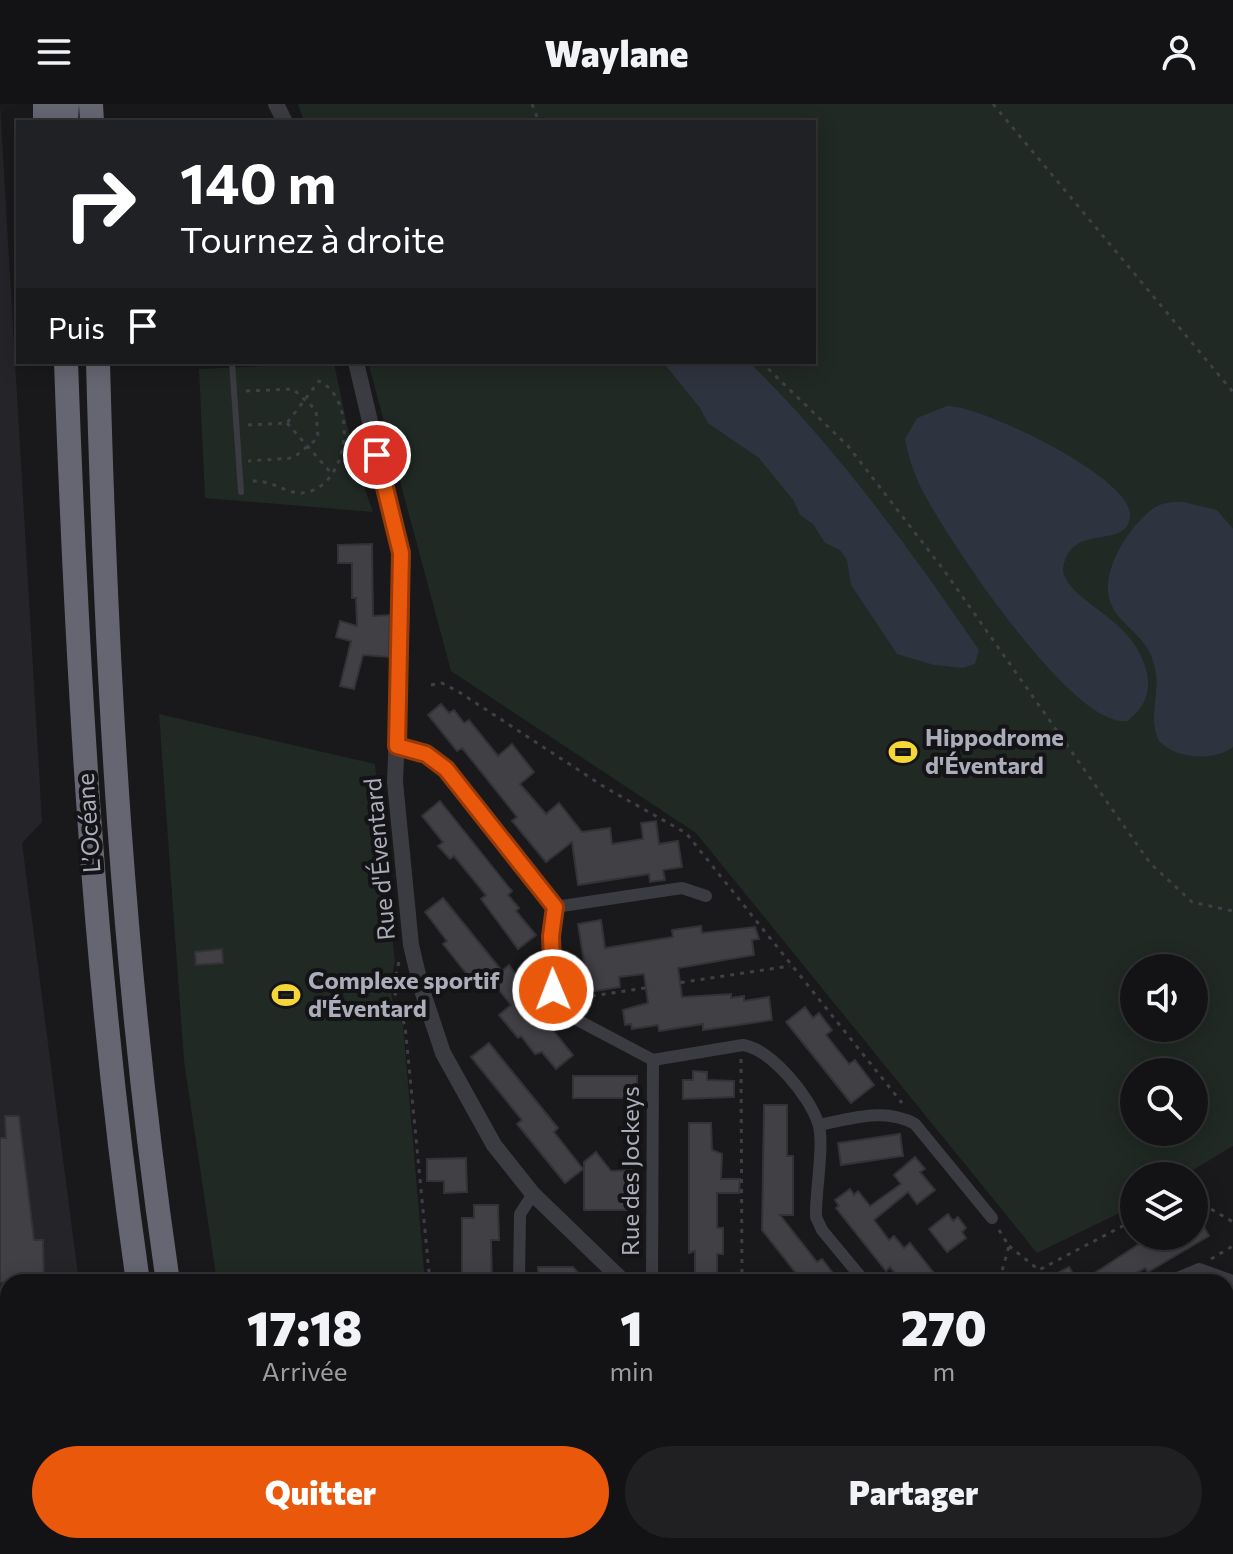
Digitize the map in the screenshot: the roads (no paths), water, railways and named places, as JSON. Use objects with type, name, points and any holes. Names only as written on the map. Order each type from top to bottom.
[{"type":"highway","name":"L’Océane","points":[[66,364],[73,551],[94,892],[137,1274]]},
{"type":"highway","name":"L’Océane","points":[[98,364],[103,549],[123,877],[148,1131],[167,1274]]},
{"type":"street","name":"Rue d'Éventard","points":[[356,364],[401,553],[395,782],[409,930],[421,987],[443,1053],[461,1091],[494,1145],[533,1194],[616,1274]]},
{"type":"street","points":[[397,746],[426,754],[446,769],[555,907],[551,936],[556,1003],[566,1014],[653,1060],[743,1045],[757,1047],[770,1056],[808,1104],[819,1125],[816,1217],[822,1230],[858,1274]]},
{"type":"street","points":[[555,907],[682,888],[706,896]]},
{"type":"street","name":"Rue des Jockeys","points":[[652,1274],[653,1060]]},
{"type":"street","points":[[819,1125],[879,1115],[904,1117],[915,1124],[992,1218]]},
{"type":"street","points":[[519,1274],[520,1214],[533,1194]]},
{"type":"street","points":[[1187,1274],[1199,1269],[1213,1274]]},
{"type":"lane","points":[[232,364],[241,492]]},
{"type":"place","name":"Hippodrome d'Éventard","points":[[903,752]]},
{"type":"place","name":"Complexe sportif d'Éventard","points":[[286,995]]}]
